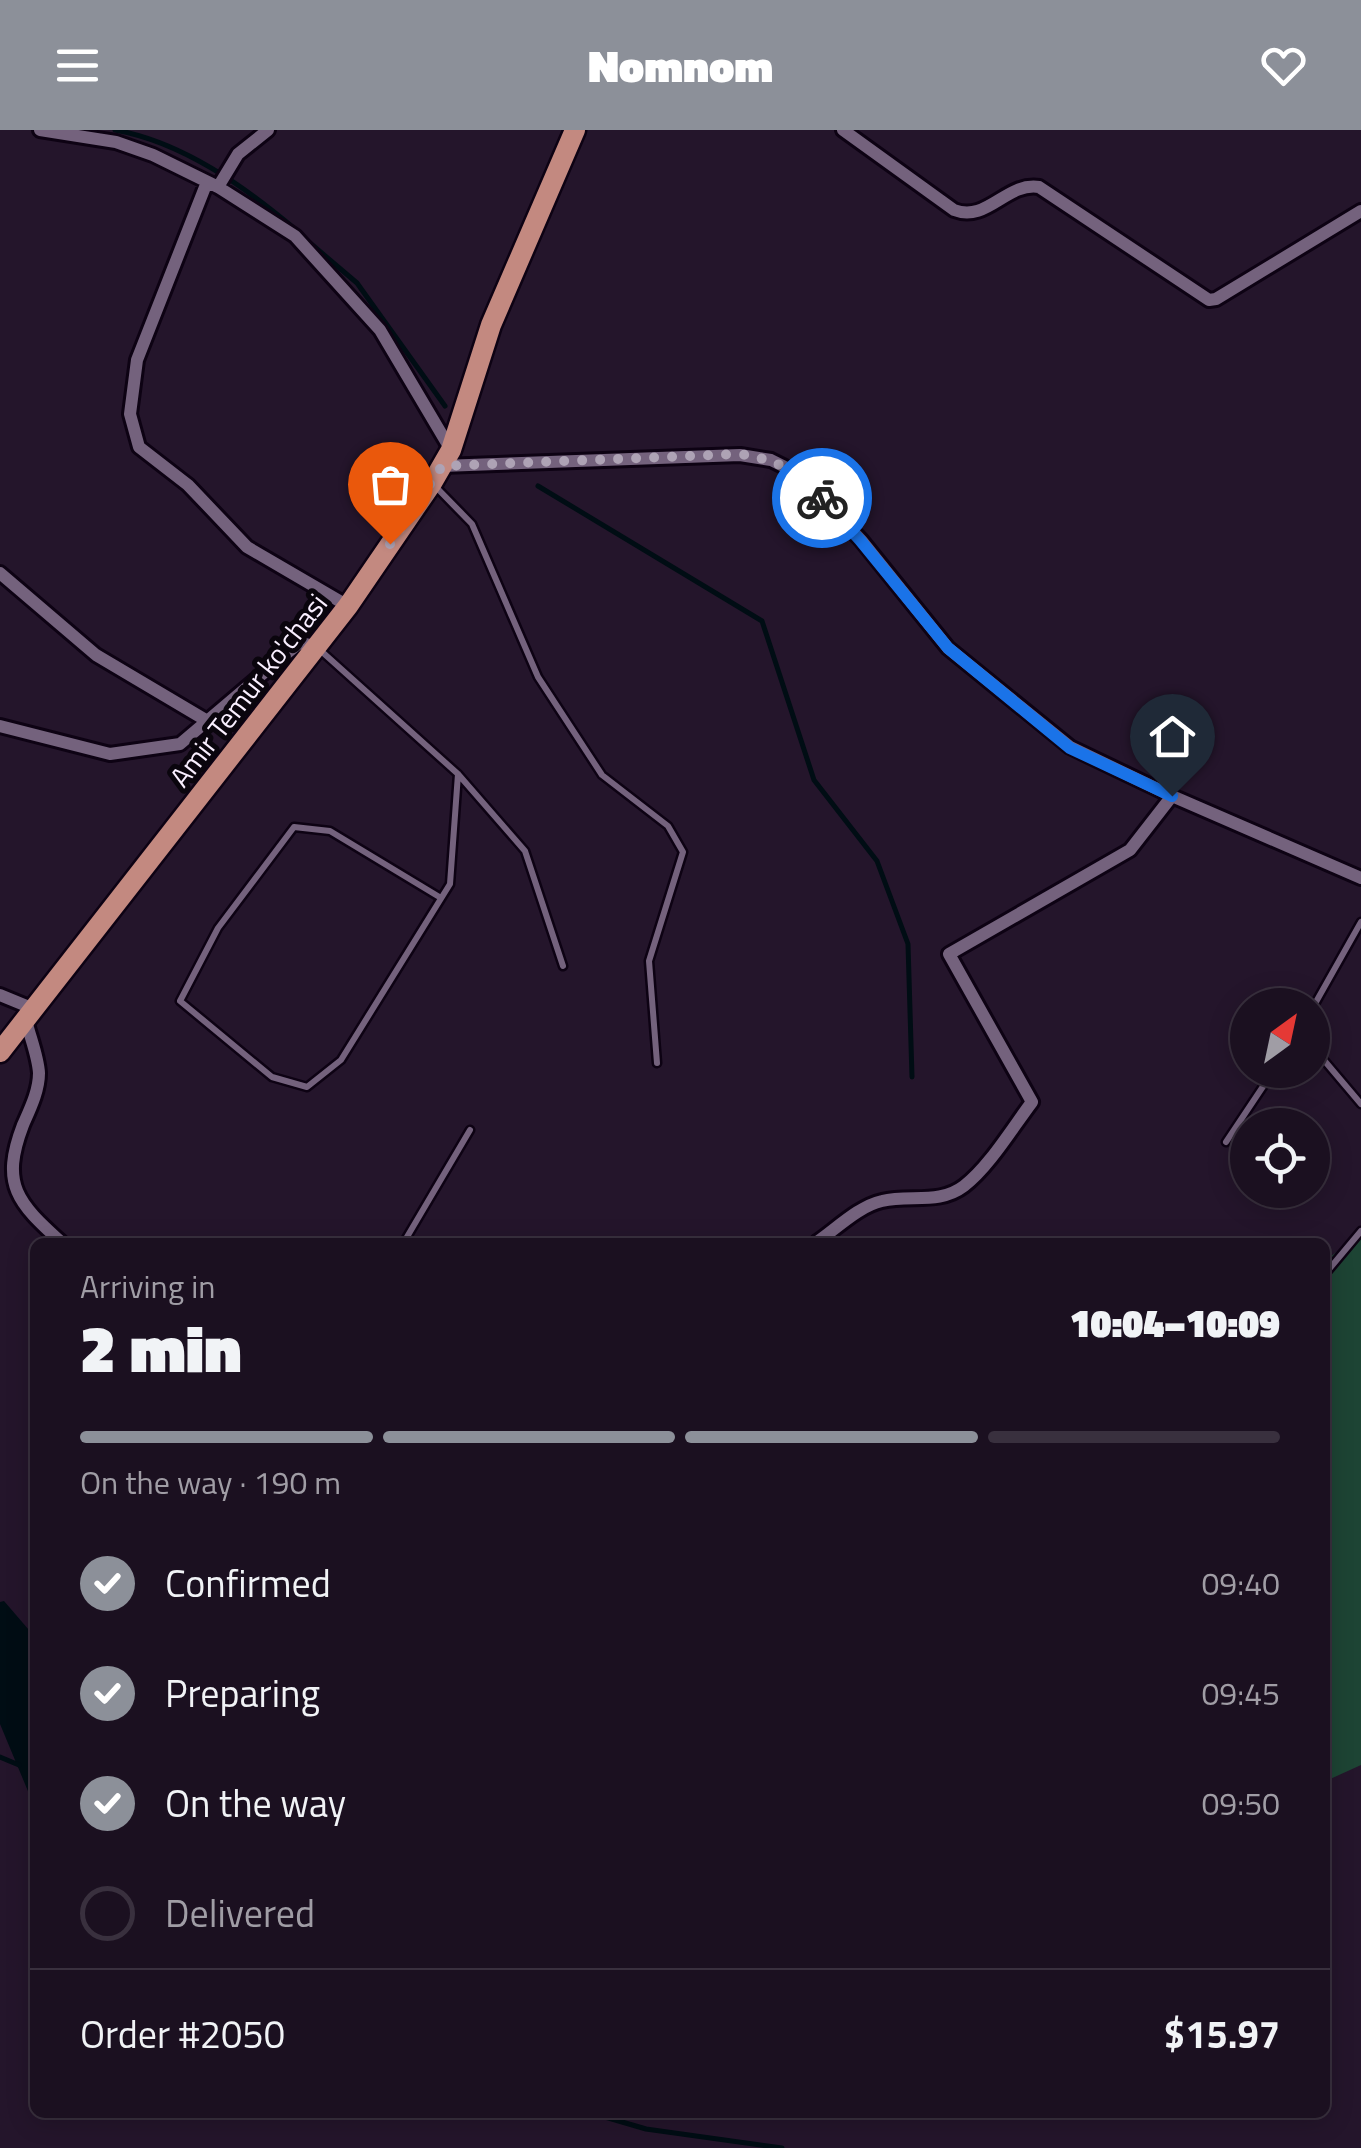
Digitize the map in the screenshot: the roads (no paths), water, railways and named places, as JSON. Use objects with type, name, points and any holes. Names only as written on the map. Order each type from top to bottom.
[{"type":"main road","name":"Amir Temur ko'chasi","points":[[18,1029],[348,606],[442,466],[491,324],[575,130]]},
{"type":"street","points":[[40,130],[93,134],[218,180],[295,236],[380,330],[442,466],[740,454],[771,460],[799,474],[860,540],[948,648],[1070,748],[1361,878]]},
{"type":"street","points":[[268,130],[238,154],[218,180],[137,360],[131,386],[133,432],[143,452],[188,485],[233,536],[348,606]]},
{"type":"street","points":[[843,130],[965,214],[976,214],[1020,188],[1039,187],[1209,300],[1361,211]]},
{"type":"street","points":[[0,573],[96,655],[209,722]]},
{"type":"street","points":[[0,726],[110,754],[180,744],[299,643],[316,646]]},
{"type":"street","points":[[823,1238],[878,1202],[950,1194],[966,1185],[994,1152],[1032,1102],[948,954],[1130,850],[1172,796]]},
{"type":"street","points":[[0,995],[38,1073],[30,1110],[12,1147],[10,1182],[25,1209],[57,1238]]},
{"type":"lane","points":[[442,466],[472,524],[538,676],[602,775],[668,826],[683,852],[649,961],[657,1064]]},
{"type":"lane","points":[[316,646],[458,774],[525,851],[563,966]]},
{"type":"lane","points":[[441,898],[330,831],[294,828],[218,928],[180,1002],[272,1077],[306,1087],[342,1060],[450,884],[458,774]]},
{"type":"lane","points":[[1324,988],[1361,922]]},
{"type":"lane","points":[[1330,1067],[1361,1104]]},
{"type":"lane","points":[[1226,1142],[1262,1088]]},
{"type":"lane","points":[[406,1238],[470,1130]]},
{"type":"lane","points":[[1330,1268],[1361,1231]]},
{"type":"waterway","points":[[115,130],[188,155],[255,197],[295,229]]},
{"type":"waterway","points":[[303,237],[357,283],[445,406]]},
{"type":"waterway","points":[[538,486],[762,621],[814,780],[877,861],[908,944],[912,1077]]},
{"type":"waterway","points":[[0,1757],[19,1765]]},
{"type":"waterway","points":[[608,2118],[646,2129],[782,2148]]}]
